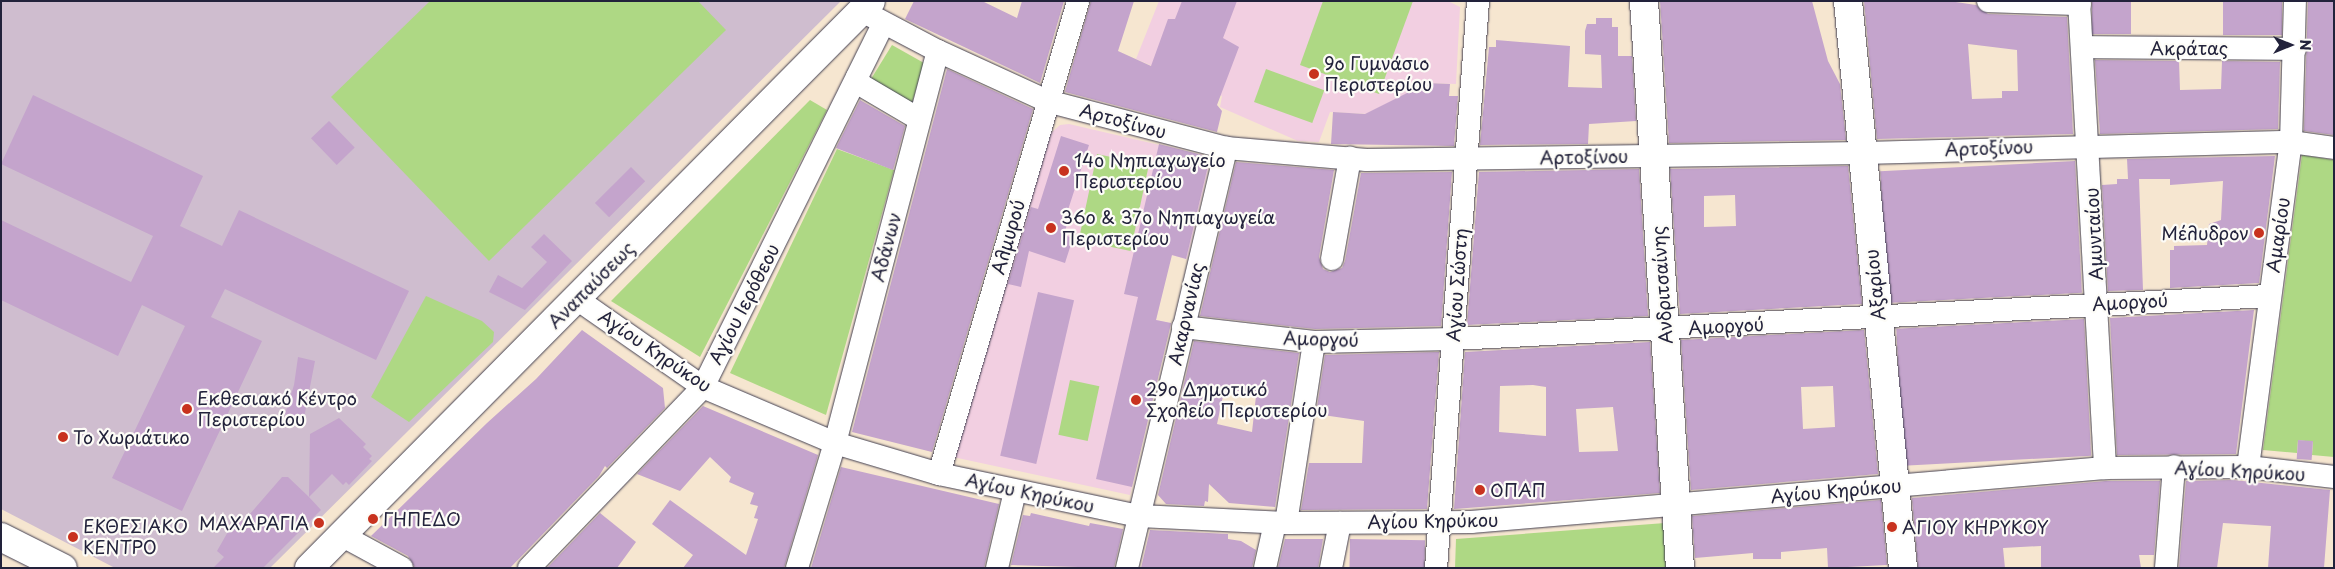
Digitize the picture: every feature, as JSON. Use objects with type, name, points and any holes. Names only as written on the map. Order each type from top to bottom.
[{"type":"street","name":"Αλμυρού","points":[[939,474],[1047,101],[1078,1]]},
{"type":"street","name":"Αγίου Σώστη","points":[[1436,568],[1478,1]]},
{"type":"street","name":"Ανδριτσαίνης","points":[[1644,1],[1680,568]]},
{"type":"street","name":"Αξαρίου","points":[[1848,1],[1903,568]]},
{"type":"street","points":[[1988,1],[2080,3]]},
{"type":"street","name":"Αμαρίου","points":[[2248,467],[2290,142],[2295,48],[2295,1]]},
{"type":"street","name":"Αμυνταίου","points":[[2080,3],[2098,303],[2105,468]]},
{"type":"street","name":"Αρτοξίνου","points":[[872,12],[938,52],[1047,101],[1226,148],[1350,158],[1466,159],[1862,153],[2089,145],[2290,142],[2334,148]]},
{"type":"street","name":"Αγίου Ιερόθεου","points":[[529,568],[702,387],[857,78],[872,12]]},
{"type":"street","name":"Αναπαύσεως","points":[[309,568],[344,536],[577,299],[872,12]]},
{"type":"street","name":"Ακράτας","points":[[2082,47],[2295,48]]},
{"type":"street","name":"Αδάνων","points":[[798,568],[835,443],[938,52]]},
{"type":"street","points":[[857,78],[861,84],[919,119]]},
{"type":"street","name":"Ακαρνανίας","points":[[1127,568],[1226,148]]},
{"type":"street","points":[[1332,260],[1350,158]]},
{"type":"street","name":"Αμοργού","points":[[1183,327],[1314,342],[1664,330],[1879,319],[2098,303],[2269,296]]},
{"type":"street","name":"Αγίου Κηρύκου","points":[[577,299],[702,387],[835,443],[939,474],[1139,516],[1281,523],[1439,523],[1676,506],[2105,468],[2174,466],[2248,467],[2334,477]]},
{"type":"street","points":[[1265,568],[1281,523],[1314,342]]},
{"type":"street","points":[[2166,568],[2174,466]]},
{"type":"street","points":[[996,568],[1015,491]]},
{"type":"street","points":[[1331,568],[1340,523]]},
{"type":"street","points":[[344,536],[402,568]]},
{"type":"street","points":[[1,537],[63,568]]},
{"type":"shaded area","points":[[1,1],[841,1],[270,568],[115,568],[1,509]]},
{"type":"shaded area","name":"9ο Γυμνάσιο Περιστερίου","points":[[1159,1],[1448,1],[1460,7],[1456,84],[1426,83],[1369,114],[1330,112],[1319,142],[1298,141],[1220,107],[1222,96],[1136,59]]},
{"type":"shaded area","points":[[1069,124],[1211,157],[1187,259],[1171,255],[1156,320],[1170,323],[1130,495],[953,457],[1050,134],[1060,125]]},
{"type":"green space","points":[[430,1],[698,1],[726,30],[489,261],[331,97]]},
{"type":"green space","points":[[1323,1],[1413,1],[1379,94],[1300,65]]},
{"type":"green space","points":[[892,45],[924,63],[912,103],[871,79]]},
{"type":"green space","points":[[1266,69],[1324,90],[1312,123],[1254,102]]},
{"type":"green space","points":[[810,100],[827,110],[700,357],[611,301]]},
{"type":"green space","points":[[837,149],[894,170],[826,415],[730,373]]},
{"type":"green space","points":[[1097,154],[1149,165],[1131,251],[1079,240]]},
{"type":"green space","points":[[2302,155],[2334,160],[2334,457],[2312,455],[2313,442],[2298,440],[2297,453],[2263,450]]},
{"type":"green space","points":[[426,296],[482,321],[494,332],[493,342],[409,422],[371,397]]},
{"type":"green space","points":[[1070,380],[1099,386],[1088,441],[1058,435]]},
{"type":"green space","points":[[1665,523],[1667,568],[1455,568],[1456,539]]},
{"type":"building","points":[[914,1],[982,1],[1017,18],[1022,1],[1064,1],[1040,83],[905,19]]},
{"type":"building","points":[[1091,1],[1134,1],[1118,51],[1151,66],[1168,19],[1175,19],[1182,1],[1237,1],[1223,38],[1239,47],[1217,105],[1222,111],[1217,132],[1065,92]]},
{"type":"building","points":[[1660,1],[1812,1],[1828,61],[1840,84],[1846,140],[1669,143]]},
{"type":"building","points":[[1864,1],[1949,1],[1976,5],[1988,14],[2067,17],[2073,134],[1877,139]],"holes":[[[1968,44],[2017,50],[2018,91],[2002,91],[2002,98],[1972,99]]]},
{"type":"building","points":[[2092,1],[2131,1],[2131,34],[2092,34]]},
{"type":"building","points":[[2223,1],[2282,1],[2282,35],[2223,35]]},
{"type":"building","points":[[2308,1],[2334,1],[2334,135],[2304,131]]},
{"type":"building","points":[[1596,18],[1612,18],[1612,27],[1618,27],[1618,56],[1632,56],[1636,121],[1589,124],[1588,144],[1480,145],[1489,47],[1496,47],[1496,40],[1570,46],[1568,87],[1602,88],[1601,55],[1585,54],[1585,31],[1587,24],[1596,24]]},
{"type":"building","points":[[2095,60],[2179,61],[2180,90],[2221,89],[2222,61],[2280,62],[2278,129],[2100,134]]},
{"type":"building","points":[[947,69],[1033,109],[932,452],[852,432]]},
{"type":"building","points":[[1427,83],[1450,84],[1449,96],[1458,96],[1454,146],[1331,144],[1333,112],[1365,114]]},
{"type":"building","points":[[33,95],[203,176],[180,226],[222,246],[239,210],[409,291],[376,360],[225,289],[211,317],[262,341],[182,511],[112,478],[185,326],[142,305],[118,356],[1,300],[1,220],[131,282],[153,236],[1,164]]},
{"type":"building","points":[[860,100],[905,126],[893,170],[836,148]]},
{"type":"building","points":[[329,121],[355,148],[337,165],[311,138]]},
{"type":"building","points":[[1061,136],[1089,145],[1067,213],[1070,214],[1064,235],[1073,238],[1065,263],[1029,251],[1021,287],[1008,284],[1031,207],[1038,209]]},
{"type":"building","points":[[1159,144],[1210,157],[1186,259],[1172,255],[1156,320],[1171,323],[1132,487],[1096,479],[1138,297],[1124,294]]},
{"type":"building","points":[[2275,156],[2259,283],[2170,288],[2170,250],[2174,250],[2174,246],[2207,245],[2209,224],[2221,220],[2223,181],[2170,185],[2170,179],[2139,179],[2143,290],[2108,291],[2102,185],[2117,184],[2117,179],[2128,179],[2127,159]]},
{"type":"building","points":[[2075,161],[2082,293],[1887,303],[1880,171]]},
{"type":"building","points":[[1236,162],[1334,170],[1319,257],[1323,269],[1330,272],[1342,268],[1345,261],[1361,173],[1452,172],[1441,326],[1315,329],[1200,316]]},
{"type":"building","points":[[1848,166],[1862,304],[1680,314],[1670,169]],"holes":[[[1735,195],[1736,226],[1704,227],[1704,196]]]},
{"type":"building","points":[[631,167],[645,181],[609,217],[595,203]]},
{"type":"building","points":[[1639,169],[1648,316],[1467,325],[1479,172]]},
{"type":"building","points":[[544,234],[572,261],[525,310],[489,292],[498,275],[522,288],[547,262],[531,247]]},
{"type":"building","points":[[1038,292],[1074,300],[1036,464],[1000,456]]},
{"type":"building","points":[[2254,310],[2236,454],[2117,455],[2110,318]]},
{"type":"building","points":[[2084,319],[2091,456],[1903,466],[1896,329]]},
{"type":"building","points":[[582,330],[663,388],[665,408],[607,468],[605,466],[599,476],[510,568],[415,568],[408,556],[371,536],[487,423],[536,379]]},
{"type":"building","points":[[1864,330],[1878,474],[1691,490],[1681,340]],"holes":[[[1833,386],[1835,427],[1803,429],[1801,387]]]},
{"type":"building","points":[[1194,341],[1299,353],[1275,507],[1229,503],[1209,484],[1208,502],[1205,501],[1204,506],[1166,504],[1158,495]],"holes":[[[1225,387],[1256,396],[1252,432],[1217,424]]]},
{"type":"building","points":[[1650,342],[1660,493],[1454,509],[1465,352]],"holes":[[[1533,385],[1546,387],[1546,436],[1499,432],[1500,386]],[[1613,407],[1618,451],[1579,452],[1576,409]]]},
{"type":"building","points":[[1439,352],[1427,509],[1301,510],[1309,463],[1362,463],[1364,421],[1316,414],[1325,355]]},
{"type":"building","points":[[298,357],[315,361],[303,423],[285,414],[294,385]]},
{"type":"building","points":[[703,406],[818,455],[784,568],[683,568],[693,555],[652,524],[670,500],[746,555],[758,519],[754,518],[758,506],[750,504],[754,493],[729,482],[731,477],[710,457],[680,491],[637,474]]},
{"type":"building","points":[[339,418],[366,444],[363,447],[372,456],[369,459],[372,461],[349,485],[346,482],[343,485],[332,474],[309,497],[310,434]]},
{"type":"building","points":[[2298,440],[2313,441],[2312,460],[2297,459]]},
{"type":"building","points":[[841,467],[999,504],[984,568],[811,568]]},
{"type":"building","points":[[282,477],[288,477],[321,510],[263,568],[213,568],[224,557],[217,551],[237,516],[243,522]]},
{"type":"building","points":[[2233,480],[2330,490],[2324,568],[2268,568],[2271,526],[2223,523],[2217,568],[2179,568],[2186,481]]},
{"type":"building","points":[[2106,481],[2160,481],[2154,555],[2139,555],[2141,568],[2041,568],[2041,546],[2003,548],[2005,568],[1918,568],[1912,498]]},
{"type":"building","points":[[1881,500],[1887,565],[1828,568],[1827,548],[1781,552],[1781,559],[1753,559],[1753,553],[1695,558],[1692,516]]},
{"type":"building","points":[[600,513],[636,542],[617,568],[547,568]]},
{"type":"building","points":[[1031,513],[1089,526],[1090,523],[1123,529],[1114,568],[1011,565],[1023,515],[1030,516]]},
{"type":"building","points":[[1150,530],[1228,534],[1228,539],[1241,541],[1256,550],[1252,568],[1141,568]]},
{"type":"building","points":[[1285,539],[1323,539],[1318,568],[1278,568]]},
{"type":"building","points":[[1350,539],[1425,540],[1425,568],[1349,568]]},
{"type":"place","name":"9ο Γυμνάσιο Περιστερίου","points":[[1314,74]]},
{"type":"place","name":"14ο Νηπιαγωγείο Περιστερίου","points":[[1064,171]]},
{"type":"place","name":"36ο & 37ο Νηπιαγωγεία Περιστερίου","points":[[1051,228]]},
{"type":"place","name":"Μέλυδρον","points":[[2259,233]]},
{"type":"place","name":"29o Δημοτικό Σχολείο Περιστερίου","points":[[1136,400]]},
{"type":"place","name":"Εκθεσιακό Κέντρο Περιστερίου","points":[[187,409]]},
{"type":"place","name":"Το Χωριάτικο","points":[[63,437]]},
{"type":"place","name":"ΟΠΑΠ","points":[[1480,490]]},
{"type":"place","name":"ΓΗΠΕΔΟ","points":[[373,519]]},
{"type":"place","name":"ΜΑΧΑΡΑΓΙΑ","points":[[319,523]]},
{"type":"place","name":"ΑΓΙΟΥ ΚΗΡΥΚΟΥ","points":[[1892,527]]},
{"type":"place","name":"ΕΚΘΕΣΙΑΚΟ ΚΕΝΤΡΟ","points":[[73,537]]}]
